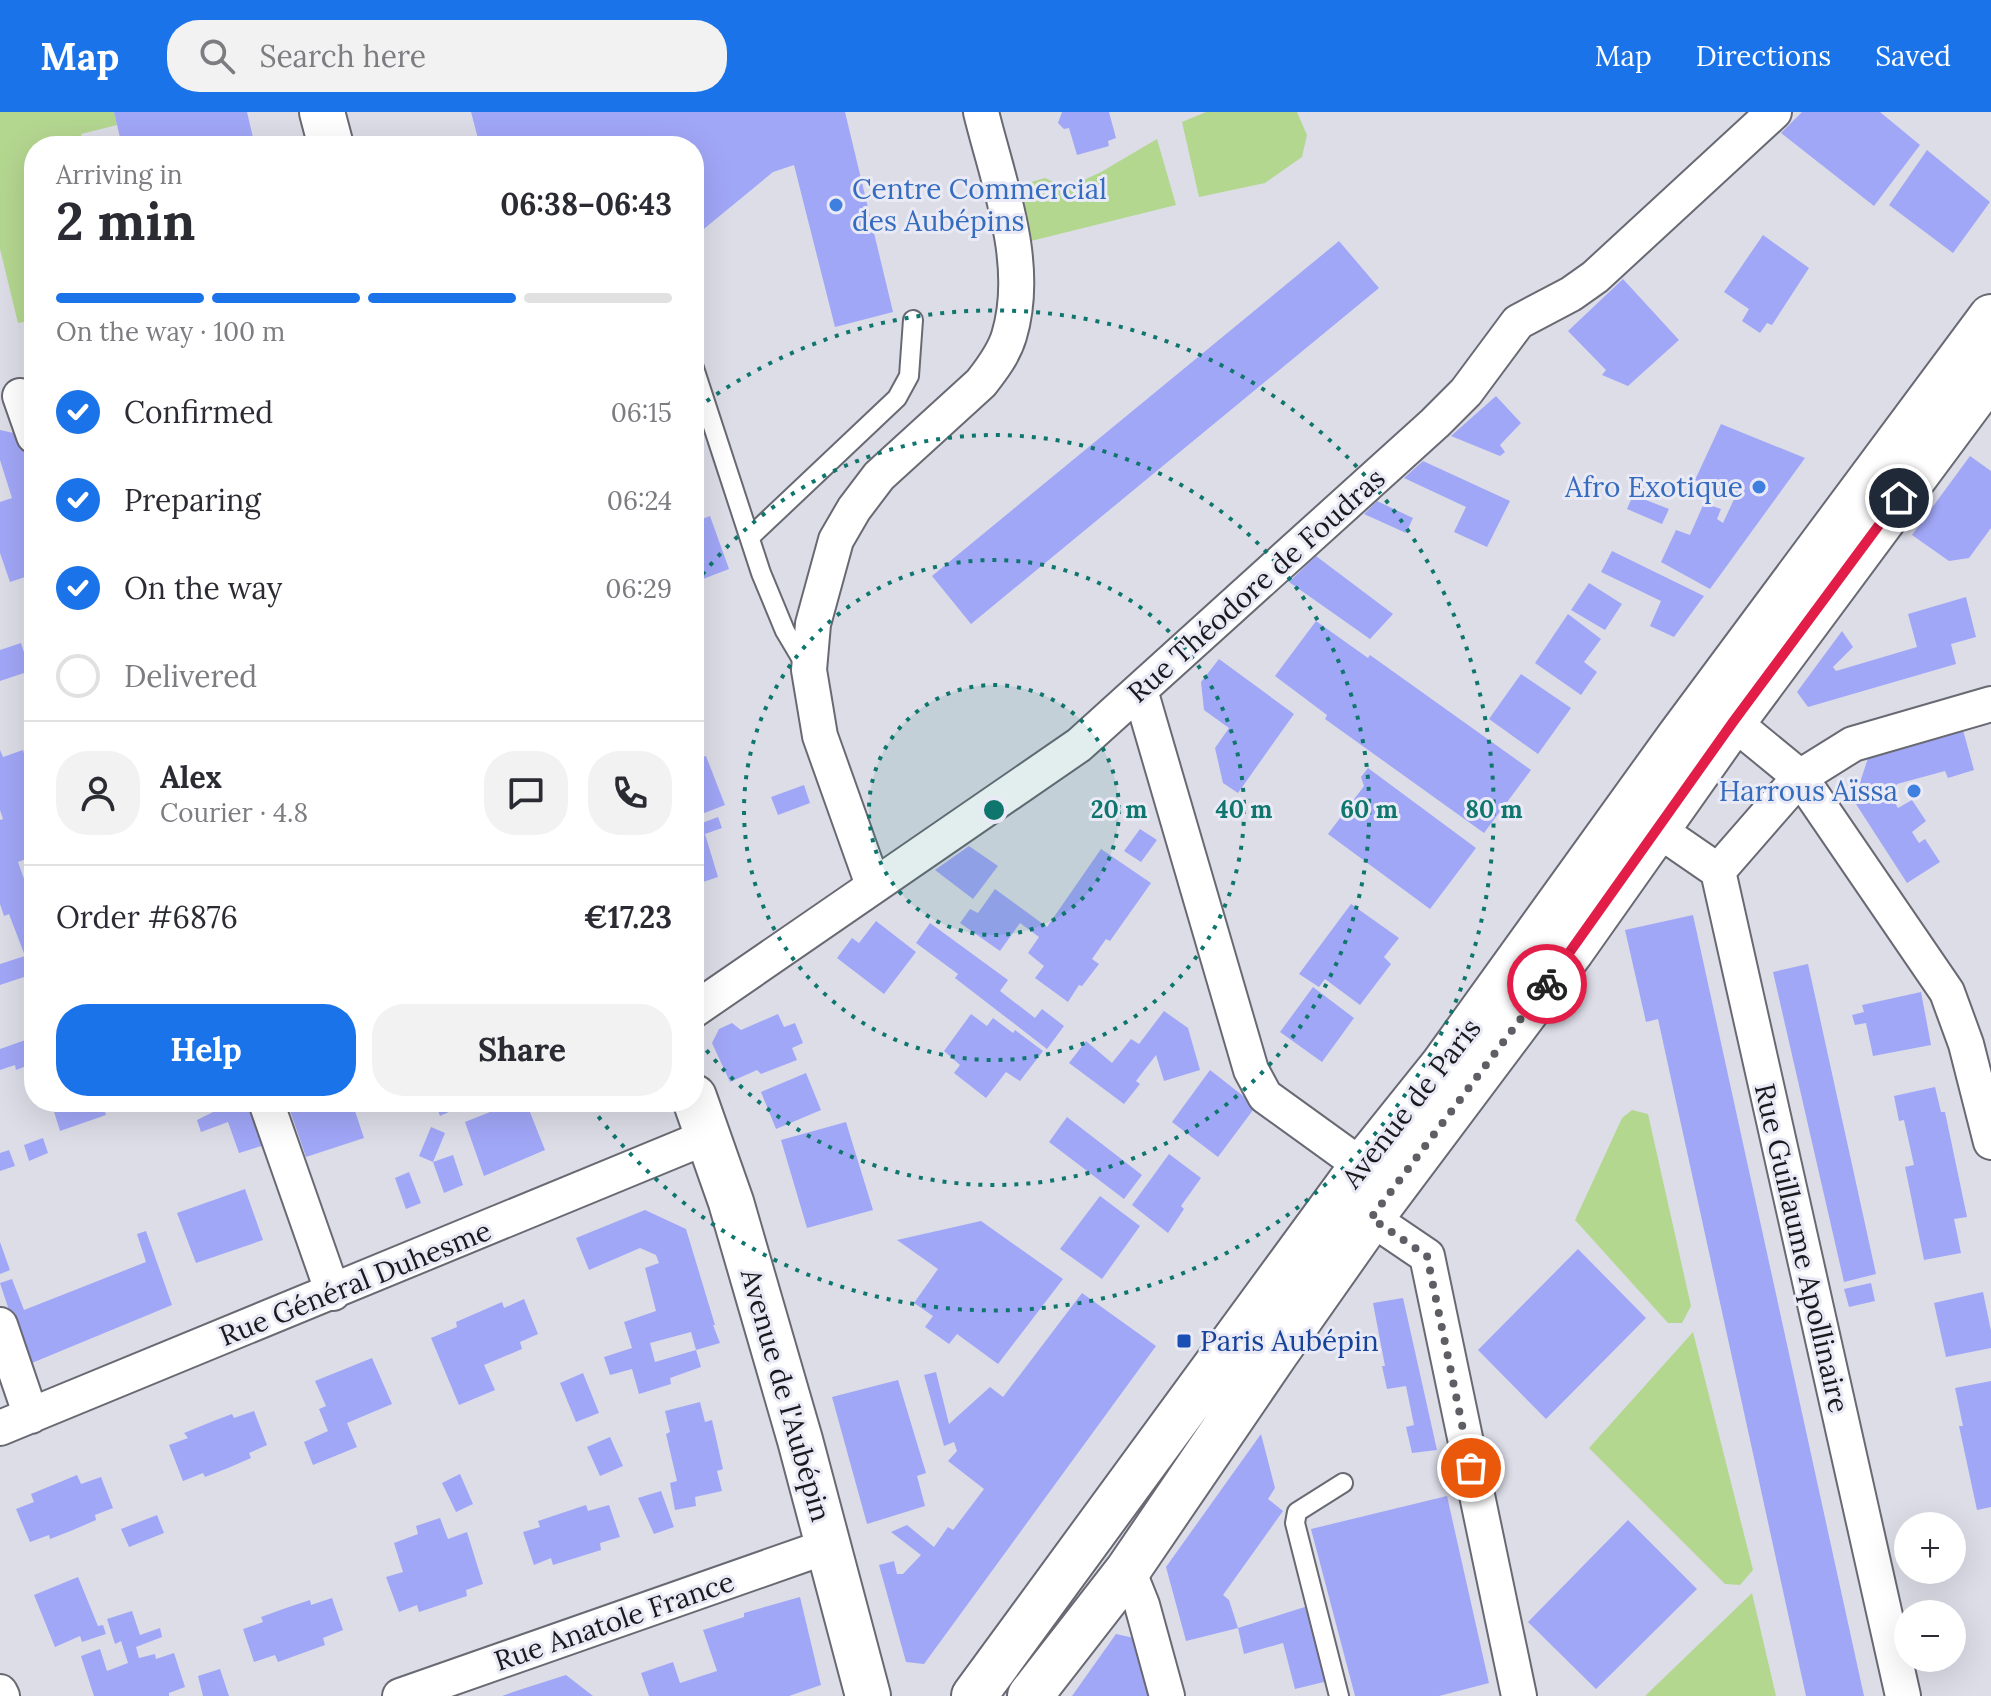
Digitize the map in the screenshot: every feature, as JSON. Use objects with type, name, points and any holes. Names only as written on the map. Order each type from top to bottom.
[{"type":"main road","points":[[322,112],[328,136]]},
{"type":"main road","name":"Avenue de Paris","points":[[974,1696],[1362,1166],[1443,1065],[1679,737],[1991,317]]},
{"type":"main road","name":"Avenue de Paris","points":[[1030,1696],[1128,1570],[1371,1218],[1572,950],[1733,722],[1991,374]]},
{"type":"main road","name":"Avenue de l'Aubépin","points":[[702,1116],[736,1217],[868,1696]]},
{"type":"street","points":[[873,885],[820,736],[809,670],[813,624],[836,540],[854,509],[879,476],[981,383],[995,366],[1009,337],[1015,301],[1012,236],[981,112]]},
{"type":"street","name":"Rue Théodore de Foudras","points":[[704,1003],[1079,745],[1466,392],[1518,322],[1571,294],[1595,277],[1774,112]]},
{"type":"street","points":[[1140,690],[1251,1070],[1265,1096],[1362,1166]]},
{"type":"street","points":[[1657,829],[1718,871],[1800,777],[1853,744],[1991,704]]},
{"type":"street","points":[[1733,722],[1800,777],[1947,992],[1966,1044],[1991,1142]]},
{"type":"street","name":"Rue Guillaume Apollinaire","points":[[1718,871],[1903,1696]]},
{"type":"street","points":[[270,1112],[333,1293]]},
{"type":"street","name":"Rue Général Duhesme","points":[[16,1422],[333,1293],[702,1116]]},
{"type":"street","points":[[1371,1218],[1427,1256],[1519,1696]]},
{"type":"street","points":[[0,1325],[16,1422]]},
{"type":"street","name":"Rue Anatole France","points":[[400,1696],[828,1546]]},
{"type":"street","points":[[1128,1570],[1142,1605],[1167,1696]]},
{"type":"lane","points":[[750,537],[897,398],[909,376],[913,320]]},
{"type":"lane","points":[[704,398],[785,631],[809,670]]},
{"type":"lane","points":[[1339,1696],[1295,1523],[1297,1512],[1343,1483]]},
{"type":"green space","points":[[0,112],[114,112],[117,125],[82,136],[24,136],[24,322],[18,323],[0,249]]},
{"type":"green space","points":[[1206,112],[1297,112],[1307,135],[1302,157],[1265,183],[1199,197],[1182,122]]},
{"type":"green space","points":[[1157,139],[1176,205],[1031,241],[1021,185],[1045,178],[1067,188]]},
{"type":"green space","points":[[1632,1110],[1648,1114],[1691,1306],[1682,1323],[1668,1323],[1575,1220],[1622,1118]]},
{"type":"green space","points":[[1693,1332],[1753,1570],[1740,1585],[1725,1584],[1589,1448]]},
{"type":"green space","points":[[1752,1593],[1776,1696],[1645,1696]]},
{"type":"building","points":[[114,112],[247,112],[253,136],[120,136]]},
{"type":"building","name":"Centre Commercial des Aubépins","points":[[471,112],[845,112],[893,312],[835,327],[794,165],[773,172],[704,229],[704,136],[477,136]]},
{"type":"building","points":[[1062,112],[1109,112],[1116,138],[1108,141],[1109,146],[1077,155],[1069,128],[1064,129],[1058,123]]},
{"type":"building","points":[[1802,112],[1880,112],[1920,145],[1874,206],[1781,133]]},
{"type":"building","points":[[1927,150],[1990,202],[1953,253],[1889,205]]},
{"type":"building","points":[[1763,235],[1809,268],[1772,325],[1767,323],[1760,333],[1742,321],[1749,309],[1724,292]]},
{"type":"building","points":[[1339,241],[1379,288],[971,624],[932,576]]},
{"type":"building","points":[[1623,279],[1679,340],[1628,386],[1602,375],[1606,370],[1568,331]]},
{"type":"building","points":[[1496,396],[1521,423],[1500,445],[1505,452],[1500,456],[1451,436]]},
{"type":"building","points":[[1721,424],[1805,458],[1710,589],[1661,562],[1676,530],[1690,535],[1704,503],[1721,509],[1717,519],[1723,523],[1735,497],[1695,480]]},
{"type":"building","points":[[0,430],[18,434],[24,450],[24,577],[10,582],[0,553],[0,502],[12,498],[0,460]]},
{"type":"building","points":[[1970,456],[1991,471],[1991,528],[1969,558],[1949,561],[1912,535]]},
{"type":"building","points":[[1423,461],[1510,501],[1487,547],[1454,532],[1466,507],[1404,478]]},
{"type":"building","points":[[1633,495],[1669,509],[1662,524],[1627,509]]},
{"type":"building","points":[[1377,501],[1413,518],[1406,533],[1364,514]]},
{"type":"building","points":[[710,516],[729,569],[704,579],[704,518]]},
{"type":"building","points":[[1612,551],[1704,596],[1674,637],[1650,626],[1661,601],[1601,572]]},
{"type":"building","points":[[1316,556],[1393,614],[1370,639],[1289,582]]},
{"type":"building","points":[[1589,583],[1622,604],[1605,630],[1571,610]]},
{"type":"building","points":[[1966,597],[1976,637],[1951,644],[1956,664],[1808,707],[1797,692],[1842,631],[1853,647],[1833,667],[1836,671],[1917,647],[1908,614]]},
{"type":"building","points":[[1568,614],[1601,639],[1584,662],[1597,672],[1581,695],[1535,663]]},
{"type":"building","points":[[1316,621],[1368,658],[1370,655],[1531,770],[1484,833],[1325,719],[1327,715],[1275,676]]},
{"type":"building","points":[[21,643],[24,673],[0,681],[0,650]]},
{"type":"building","points":[[1219,659],[1294,714],[1238,793],[1223,783],[1215,748],[1229,728],[1204,710],[1201,682]]},
{"type":"building","points":[[1521,674],[1571,708],[1538,754],[1489,719]]},
{"type":"building","points":[[1963,730],[1974,770],[1948,778],[1945,771],[1897,784],[1893,800],[1898,808],[1912,800],[1926,821],[1912,832],[1919,843],[1925,839],[1940,862],[1907,883],[1854,801],[1868,758]]},
{"type":"building","points":[[0,750],[3,757],[23,750],[24,860],[18,862],[24,879],[24,953],[9,914],[4,916],[0,904],[0,820],[3,819],[0,810]]},
{"type":"building","points":[[704,757],[725,805],[704,813]]},
{"type":"building","points":[[1368,768],[1476,848],[1430,909],[1328,834],[1364,786],[1361,777]]},
{"type":"building","points":[[804,785],[810,803],[778,815],[771,797]]},
{"type":"building","points":[[718,817],[722,828],[705,834],[718,877],[704,882],[704,822]]},
{"type":"building","points":[[1140,829],[1157,840],[1141,862],[1124,851]]},
{"type":"building","points":[[969,846],[998,866],[973,899],[935,870]]},
{"type":"building","points":[[1101,849],[1151,883],[1110,941],[1106,939],[1092,959],[1099,964],[1068,1002],[1035,978],[1044,966],[1028,953],[1039,937],[1020,923],[1000,951],[960,923],[970,909],[978,913],[995,889],[1047,927]]},
{"type":"building","points":[[1351,904],[1399,938],[1384,957],[1391,964],[1360,1005],[1325,979],[1319,987],[1299,974]]},
{"type":"building","points":[[1693,915],[1864,1696],[1806,1696],[1658,1019],[1646,1022],[1625,930]]},
{"type":"building","points":[[876,921],[916,952],[884,994],[837,958],[852,938],[859,943]]},
{"type":"building","points":[[930,923],[1008,980],[1000,991],[1035,1018],[1042,1009],[1064,1026],[1047,1049],[955,978],[958,974],[916,943]]},
{"type":"building","points":[[24,956],[24,977],[0,985],[0,964]]},
{"type":"building","points":[[1808,964],[1876,1274],[1844,1282],[1773,972]]},
{"type":"building","points":[[1313,987],[1354,1018],[1322,1062],[1280,1032]]},
{"type":"building","points":[[1921,992],[1931,1045],[1873,1056],[1866,1023],[1855,1025],[1852,1015],[1864,1012],[1862,1005]]},
{"type":"building","points":[[1164,1011],[1188,1028],[1200,1070],[1164,1081],[1156,1055],[1136,1081],[1140,1084],[1124,1104],[1069,1063],[1086,1041],[1112,1063],[1131,1039],[1139,1044]]},
{"type":"building","points":[[778,1014],[784,1027],[795,1023],[803,1043],[792,1048],[797,1060],[761,1074],[757,1070],[730,1082],[712,1043],[719,1029],[732,1023],[741,1030]]},
{"type":"building","points":[[971,1014],[987,1026],[993,1018],[1043,1051],[1020,1081],[1006,1072],[986,1098],[954,1073],[960,1065],[944,1051]]},
{"type":"building","points":[[24,1041],[24,1067],[16,1070],[15,1065],[0,1070],[0,1049]]},
{"type":"building","points":[[1210,1070],[1256,1106],[1218,1157],[1172,1122]]},
{"type":"building","points":[[806,1073],[821,1110],[776,1129],[761,1092]]},
{"type":"building","points":[[1935,1087],[1941,1112],[1945,1112],[1967,1217],[1954,1219],[1961,1253],[1924,1260],[1905,1167],[1914,1165],[1904,1120],[1899,1121],[1894,1096]]},
{"type":"building","points":[[54,1112],[105,1112],[106,1115],[60,1131]]},
{"type":"building","points":[[213,1112],[257,1112],[268,1144],[239,1153],[228,1122],[201,1132],[197,1120]]},
{"type":"building","points":[[290,1112],[355,1112],[364,1138],[306,1157]]},
{"type":"building","points":[[490,1112],[530,1112],[545,1150],[484,1176],[465,1122]]},
{"type":"building","points":[[1067,1117],[1142,1175],[1124,1199],[1049,1142]]},
{"type":"building","points":[[846,1122],[873,1210],[807,1228],[781,1140]]},
{"type":"building","points":[[431,1127],[445,1133],[433,1162],[419,1156]]},
{"type":"building","points":[[43,1138],[48,1153],[29,1161],[24,1145]]},
{"type":"building","points":[[9,1150],[15,1166],[0,1171],[0,1153]]},
{"type":"building","points":[[1169,1154],[1201,1178],[1181,1206],[1184,1209],[1168,1233],[1132,1205]]},
{"type":"building","points":[[453,1155],[463,1185],[444,1193],[433,1162]]},
{"type":"building","points":[[409,1172],[421,1203],[406,1209],[395,1178]]},
{"type":"building","points":[[245,1189],[263,1240],[196,1263],[177,1213]]},
{"type":"building","points":[[1100,1196],[1140,1226],[1102,1279],[1060,1249]]},
{"type":"building","points":[[645,1210],[686,1229],[720,1343],[696,1350],[701,1367],[670,1378],[671,1384],[639,1394],[632,1369],[610,1375],[604,1357],[632,1348],[624,1322],[656,1311],[645,1268],[659,1263],[656,1255],[640,1248],[589,1270],[576,1238]],"holes":[[[691,1332],[696,1350],[655,1362],[650,1343]]]},
{"type":"building","points":[[981,1221],[1063,1279],[998,1364],[957,1334],[949,1344],[925,1327],[933,1316],[914,1303],[938,1269],[897,1240]]},
{"type":"building","points":[[146,1231],[172,1305],[27,1365],[0,1283],[12,1279],[24,1310],[146,1262],[137,1234]]},
{"type":"building","points":[[0,1242],[10,1270],[0,1274]]},
{"type":"building","points":[[1578,1249],[1646,1318],[1546,1419],[1478,1350]]},
{"type":"building","points":[[1871,1283],[1875,1301],[1849,1307],[1844,1289]]},
{"type":"building","points":[[1983,1292],[1991,1331],[1991,1348],[1946,1357],[1934,1303]]},
{"type":"building","points":[[1082,1293],[1156,1346],[924,1664],[906,1662],[879,1565],[894,1561],[897,1574],[903,1574],[921,1555],[891,1532],[907,1525],[934,1547],[948,1527],[953,1530],[984,1489],[948,1461],[957,1451],[954,1442],[944,1446],[924,1375],[936,1372],[949,1424],[990,1387],[1003,1397]]},
{"type":"building","points":[[1403,1298],[1437,1450],[1412,1453],[1406,1427],[1414,1425],[1406,1386],[1387,1389],[1373,1303]]},
{"type":"building","points":[[524,1299],[538,1334],[520,1342],[522,1349],[484,1365],[495,1390],[459,1405],[431,1338],[457,1327],[456,1322],[502,1302],[504,1308]]},
{"type":"building","points":[[372,1358],[392,1404],[347,1423],[357,1447],[313,1465],[304,1442],[328,1431],[319,1409],[326,1406],[315,1381]]},
{"type":"building","points":[[583,1373],[599,1413],[576,1422],[560,1383]]},
{"type":"building","points":[[898,1380],[926,1473],[917,1476],[925,1506],[867,1524],[832,1397]]},
{"type":"building","points":[[1991,1381],[1991,1507],[1977,1510],[1959,1426],[1963,1426],[1955,1388]]},
{"type":"building","points":[[700,1402],[705,1422],[712,1420],[723,1469],[717,1471],[722,1491],[695,1497],[696,1506],[675,1510],[670,1483],[677,1481],[666,1434],[670,1432],[665,1411]]},
{"type":"building","points":[[254,1411],[267,1445],[249,1453],[251,1458],[228,1468],[183,1481],[169,1445],[188,1438],[184,1433],[211,1422],[232,1414],[234,1418]]},
{"type":"building","points":[[1261,1434],[1275,1488],[1268,1499],[1283,1511],[1223,1595],[1229,1600],[1238,1628],[1186,1641],[1166,1567]]},
{"type":"building","points":[[610,1437],[623,1466],[600,1476],[587,1447]]},
{"type":"building","points":[[460,1474],[473,1504],[456,1512],[442,1483]]},
{"type":"building","points":[[77,1475],[81,1484],[101,1477],[113,1508],[95,1515],[96,1520],[73,1530],[50,1539],[49,1535],[30,1542],[16,1509],[34,1502],[31,1494]]},
{"type":"building","points":[[661,1491],[674,1527],[654,1534],[638,1498]]},
{"type":"building","points":[[1447,1496],[1489,1683],[1439,1696],[1355,1696],[1311,1529]]},
{"type":"building","points":[[586,1505],[588,1511],[609,1505],[620,1537],[600,1543],[601,1550],[553,1565],[551,1558],[534,1565],[523,1532],[540,1527],[538,1521]]},
{"type":"building","points":[[157,1515],[164,1533],[129,1547],[121,1529]]},
{"type":"building","points":[[440,1518],[448,1539],[467,1532],[483,1584],[466,1590],[467,1596],[419,1612],[417,1605],[399,1612],[386,1577],[403,1572],[394,1543],[418,1534],[416,1526]]},
{"type":"building","points":[[1628,1520],[1697,1589],[1596,1689],[1528,1622]]},
{"type":"building","points":[[78,1577],[98,1626],[103,1625],[106,1634],[82,1642],[80,1636],[55,1647],[34,1595]]},
{"type":"building","points":[[800,1597],[821,1685],[789,1696],[649,1696],[641,1673],[673,1662],[680,1683],[717,1671],[703,1630],[744,1617],[744,1613]]},
{"type":"building","points":[[332,1598],[343,1630],[323,1638],[325,1645],[278,1662],[275,1655],[254,1662],[243,1629],[263,1622],[261,1617],[286,1608],[310,1600],[311,1605]]},
{"type":"building","points":[[1308,1606],[1328,1681],[1295,1689],[1283,1643],[1244,1654],[1238,1628]]},
{"type":"building","points":[[132,1611],[140,1635],[160,1628],[162,1637],[136,1647],[139,1658],[155,1654],[156,1659],[174,1653],[185,1687],[169,1693],[169,1696],[94,1696],[81,1656],[100,1649],[107,1671],[128,1663],[121,1641],[115,1644],[107,1619]]},
{"type":"building","points":[[1116,1634],[1134,1638],[1149,1696],[1072,1696]]},
{"type":"building","points":[[220,1669],[229,1696],[203,1696],[198,1676]]},
{"type":"building","points":[[566,1675],[593,1696],[502,1696],[516,1691]]},
{"type":"way so far","points":[[1471,1468],[1427,1256],[1371,1218],[1547,984]]},
{"type":"place","name":"Centre Commercial des Aubépins","points":[[836,205]]},
{"type":"place","name":"Afro Exotique","points":[[1759,487]]},
{"type":"place","name":"Harrous Aïssa","points":[[1914,791]]},
{"type":"place","name":"Paris Aubépin","points":[[1184,1341]]},
{"type":"route","points":[[1547,984],[1733,722],[1899,498]]}]
